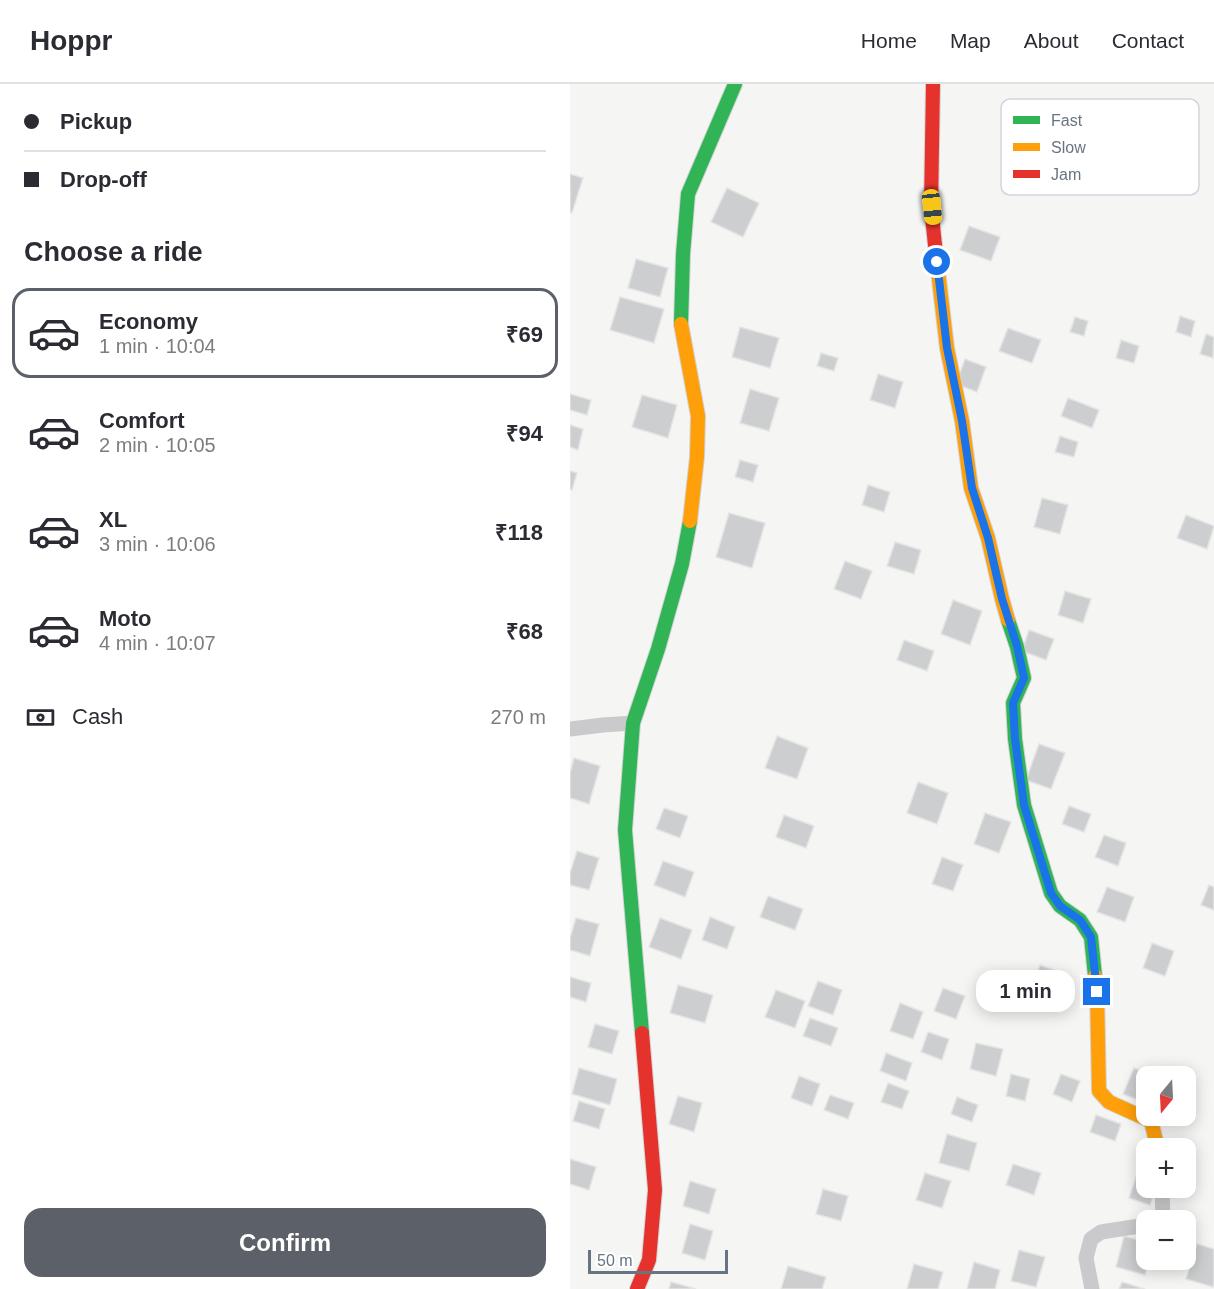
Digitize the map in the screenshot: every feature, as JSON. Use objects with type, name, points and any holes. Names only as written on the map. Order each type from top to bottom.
[{"type":"street","points":[[637,1289],[649,1260],[655,1190],[625,831],[633,723],[658,649],[682,564],[696,468],[698,416],[681,323],[688,194],[735,84]]},
{"type":"street","points":[[933,84],[932,207],[947,348],[962,421],[972,488],[988,538],[1024,678],[1013,703],[1015,739],[1024,805],[1051,893],[1060,906],[1080,920],[1091,937],[1097,992],[1099,1091],[1109,1102],[1151,1121],[1155,1138]]},
{"type":"street","points":[[570,729],[633,723]]},
{"type":"street","points":[[1092,1289],[1086,1258],[1091,1239],[1101,1232],[1136,1227]]},
{"type":"building","points":[[570,174],[583,178],[572,213],[570,212]]},
{"type":"building","points":[[727,188],[759,203],[743,237],[711,222]]},
{"type":"building","points":[[969,226],[1000,237],[991,261],[960,250]]},
{"type":"building","points":[[636,259],[668,268],[660,297],[628,288]]},
{"type":"building","points":[[620,297],[664,309],[654,343],[610,330]]},
{"type":"building","points":[[1180,316],[1195,321],[1191,337],[1176,332]]},
{"type":"building","points":[[1075,317],[1088,321],[1084,336],[1070,332]]},
{"type":"building","points":[[740,327],[779,338],[770,368],[732,357]]},
{"type":"building","points":[[1008,328],[1041,340],[1032,363],[999,351]]},
{"type":"building","points":[[1206,334],[1214,337],[1213,358],[1200,354]]},
{"type":"building","points":[[1121,340],[1139,346],[1134,363],[1116,358]]},
{"type":"building","points":[[821,353],[838,358],[834,371],[817,366]]},
{"type":"building","points":[[965,359],[986,367],[977,392],[956,384]]},
{"type":"building","points":[[878,374],[903,382],[895,408],[870,400]]},
{"type":"building","points":[[750,389],[779,398],[769,431],[740,423]]},
{"type":"building","points":[[570,394],[591,400],[587,415],[570,410]]},
{"type":"building","points":[[642,395],[677,405],[668,438],[632,427]]},
{"type":"building","points":[[1068,398],[1099,410],[1092,428],[1061,416]]},
{"type":"building","points":[[570,425],[583,429],[578,450],[570,447]]},
{"type":"building","points":[[1060,436],[1078,442],[1074,457],[1055,452]]},
{"type":"building","points":[[740,460],[758,465],[753,482],[735,477]]},
{"type":"building","points":[[570,471],[577,473],[572,490],[570,489]]},
{"type":"building","points":[[868,485],[890,492],[884,512],[862,505]]},
{"type":"building","points":[[1042,498],[1068,505],[1060,534],[1034,527]]},
{"type":"building","points":[[729,513],[765,523],[752,568],[716,557]]},
{"type":"building","points":[[1186,515],[1214,526],[1207,549],[1177,538]]},
{"type":"building","points":[[895,542],[921,550],[914,574],[887,566]]},
{"type":"building","points":[[845,561],[872,571],[861,599],[834,589]]},
{"type":"building","points":[[1065,591],[1091,599],[1083,623],[1058,615]]},
{"type":"building","points":[[953,600],[982,611],[970,645],[941,634]]},
{"type":"building","points":[[1029,630],[1054,639],[1046,660],[1022,651]]},
{"type":"building","points":[[904,640],[934,651],[927,671],[897,660]]},
{"type":"building","points":[[777,736],[808,748],[797,779],[765,768]]},
{"type":"building","points":[[1039,744],[1065,753],[1051,789],[1026,780]]},
{"type":"building","points":[[574,758],[600,766],[589,804],[570,798],[570,773]]},
{"type":"building","points":[[918,782],[948,793],[937,824],[907,813]]},
{"type":"building","points":[[1069,806],[1091,814],[1084,832],[1062,824]]},
{"type":"building","points":[[664,808],[688,816],[680,838],[656,829]]},
{"type":"building","points":[[985,813],[1011,822],[999,853],[974,844]]},
{"type":"building","points":[[784,815],[814,826],[806,848],[776,837]]},
{"type":"building","points":[[1104,835],[1126,843],[1118,866],[1095,857]]},
{"type":"building","points":[[577,851],[599,858],[589,890],[570,885],[570,873]]},
{"type":"building","points":[[942,857],[963,865],[953,891],[932,884]]},
{"type":"building","points":[[663,861],[694,872],[685,897],[654,885]]},
{"type":"building","points":[[1209,885],[1214,887],[1214,910],[1201,905]]},
{"type":"building","points":[[1107,887],[1134,897],[1125,922],[1097,912]]},
{"type":"building","points":[[768,896],[803,909],[795,930],[760,917]]},
{"type":"building","points":[[710,917],[735,927],[727,949],[702,940]]},
{"type":"building","points":[[576,918],[599,924],[590,956],[570,950],[570,938]]},
{"type":"building","points":[[660,918],[692,930],[681,959],[649,947]]},
{"type":"building","points":[[1152,943],[1174,951],[1165,976],[1143,968]]},
{"type":"building","points":[[1040,965],[1070,976],[1061,1001],[1031,990]]},
{"type":"building","points":[[570,977],[591,983],[586,1002],[570,997]]},
{"type":"building","points":[[818,981],[842,990],[833,1015],[808,1006]]},
{"type":"building","points":[[678,985],[713,995],[705,1023],[670,1013]]},
{"type":"building","points":[[943,988],[965,996],[956,1019],[934,1011]]},
{"type":"building","points":[[776,990],[805,1001],[795,1028],[765,1017]]},
{"type":"building","points":[[900,1003],[923,1012],[913,1039],[890,1031]]},
{"type":"building","points":[[810,1018],[838,1028],[831,1046],[803,1036]]},
{"type":"building","points":[[595,1024],[619,1031],[612,1054],[588,1047]]},
{"type":"building","points":[[928,1032],[949,1039],[942,1060],[921,1052]]},
{"type":"building","points":[[976,1043],[1003,1049],[996,1076],[970,1069]]},
{"type":"building","points":[[886,1053],[912,1063],[906,1081],[880,1071]]},
{"type":"building","points":[[579,1068],[617,1079],[610,1105],[572,1094]]},
{"type":"building","points":[[1134,1068],[1136,1069],[1136,1099],[1123,1094]]},
{"type":"building","points":[[1011,1074],[1030,1079],[1025,1101],[1006,1096]]},
{"type":"building","points":[[1061,1074],[1080,1081],[1072,1102],[1053,1094]]},
{"type":"building","points":[[799,1076],[820,1084],[812,1106],[791,1098]]},
{"type":"building","points":[[888,1083],[909,1091],[902,1109],[881,1102]]},
{"type":"building","points":[[830,1095],[854,1103],[848,1119],[824,1110]]},
{"type":"building","points":[[678,1096],[702,1103],[694,1132],[669,1124]]},
{"type":"building","points":[[957,1097],[978,1105],[972,1122],[951,1114]]},
{"type":"building","points":[[579,1101],[605,1109],[599,1129],[573,1121]]},
{"type":"building","points":[[1096,1115],[1121,1124],[1115,1141],[1090,1132]]},
{"type":"building","points":[[947,1134],[977,1143],[969,1171],[939,1163]]},
{"type":"building","points":[[570,1159],[596,1167],[589,1190],[570,1184]]},
{"type":"building","points":[[1013,1164],[1041,1173],[1034,1195],[1006,1185]]},
{"type":"building","points":[[925,1173],[951,1181],[942,1208],[916,1200]]},
{"type":"building","points":[[1136,1177],[1136,1198],[1152,1198],[1150,1205],[1129,1198]]},
{"type":"building","points":[[690,1181],[716,1189],[709,1214],[683,1206]]},
{"type":"building","points":[[823,1189],[848,1196],[841,1221],[816,1214]]},
{"type":"building","points":[[690,1224],[713,1231],[705,1260],[682,1253]]},
{"type":"building","points":[[1124,1236],[1136,1239],[1136,1270],[1146,1270],[1145,1275],[1116,1267]]},
{"type":"building","points":[[1197,1244],[1214,1249],[1213,1287],[1186,1279],[1189,1270],[1196,1270]]},
{"type":"building","points":[[1019,1250],[1045,1257],[1036,1287],[1011,1281]]},
{"type":"building","points":[[974,1262],[1000,1270],[995,1289],[967,1289]]},
{"type":"building","points":[[914,1264],[943,1272],[938,1289],[907,1289]]},
{"type":"building","points":[[788,1266],[826,1277],[822,1289],[781,1289]]},
{"type":"building","points":[[671,1282],[696,1289],[669,1289]]},
{"type":"building","points":[[1122,1282],[1145,1289],[1119,1289]]},
{"type":"traffic: fast","points":[[681,324],[688,194],[735,84]]},
{"type":"traffic: fast","points":[[642,1033],[625,830],[633,723],[658,649],[682,564],[690,521]]},
{"type":"traffic: fast","points":[[1008,620],[1024,678],[1013,703],[1015,739],[1024,805],[1051,893],[1060,906],[1080,920],[1091,937],[1095,976]]},
{"type":"traffic: slow","points":[[935,245],[947,348],[962,421],[971,488],[988,538],[1008,620]]},
{"type":"traffic: slow","points":[[681,324],[698,416],[697,457],[690,521]]},
{"type":"traffic: slow","points":[[1095,976],[1099,1091],[1109,1102],[1151,1121],[1155,1138]]},
{"type":"traffic: jam","points":[[933,84],[931,207],[935,245]]},
{"type":"traffic: jam","points":[[637,1289],[649,1260],[655,1190],[642,1033]]},
{"type":"route","points":[[937,262],[947,348],[962,421],[972,488],[988,538],[1024,678],[1013,703],[1015,739],[1024,805],[1051,893],[1060,906],[1080,920],[1091,937],[1097,992]]}]
